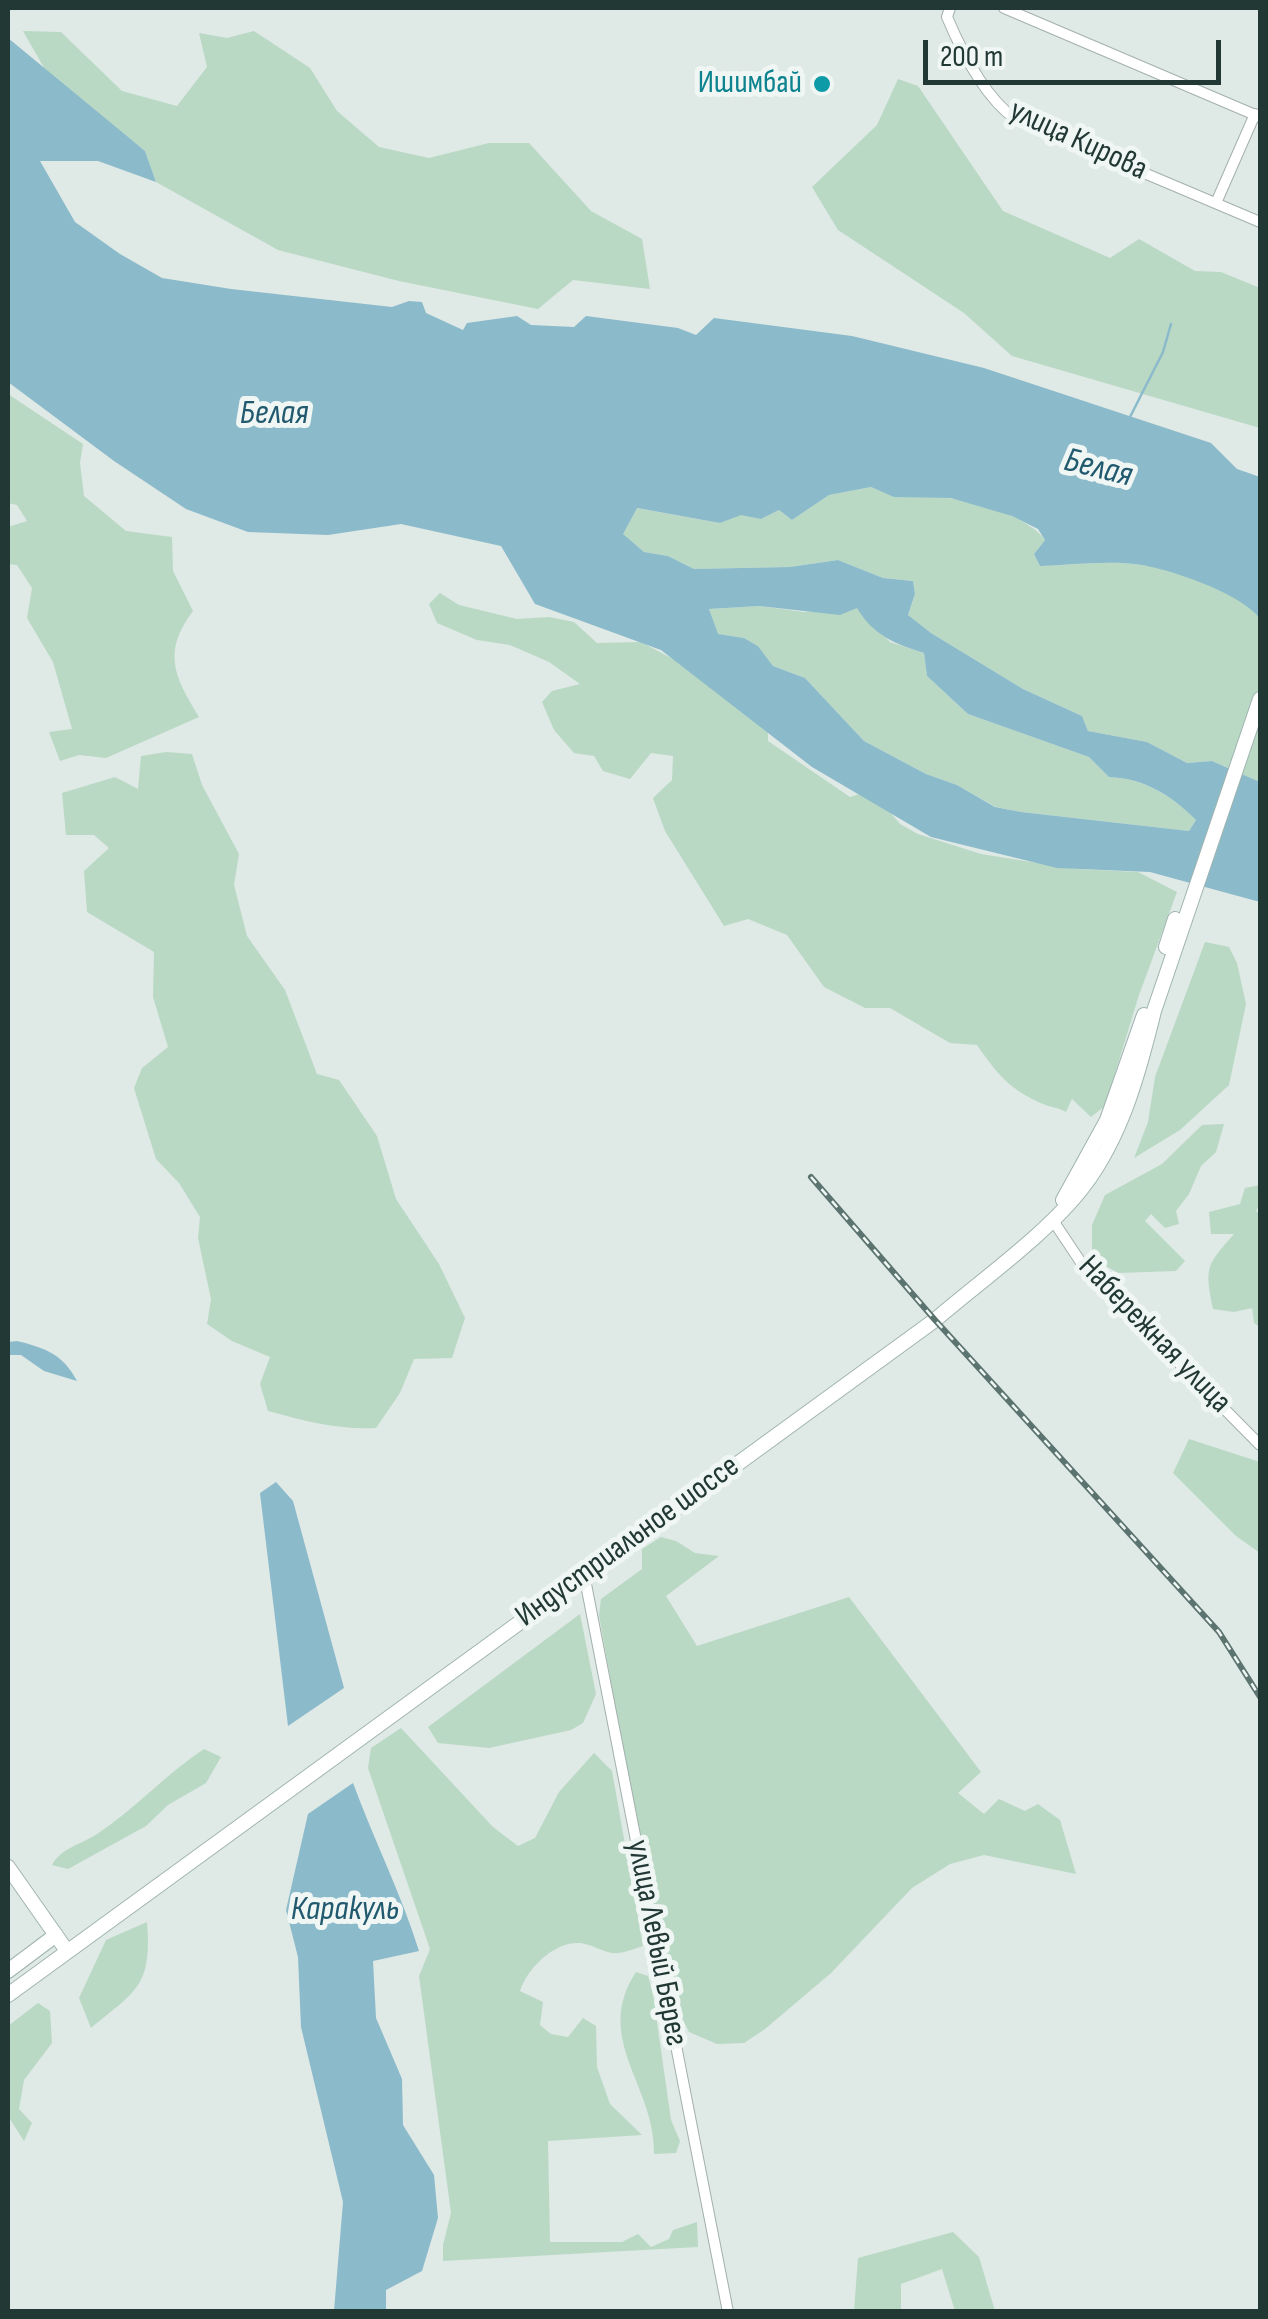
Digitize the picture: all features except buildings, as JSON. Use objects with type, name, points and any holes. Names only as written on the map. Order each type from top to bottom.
[{"type":"main road","name":"Индустриальное шоссе","points":[[8,1995],[935,1320],[1052,1220],[1083,1187],[1124,1113],[1154,1011],[1260,699]]},
{"type":"main road","points":[[1052,1220],[1106,1120],[1175,919]]},
{"type":"main road","points":[[8,1867],[67,1951]]},
{"type":"main road","points":[[8,1970],[56,1936]]},
{"type":"street","name":"улица Кирова","points":[[950,8],[947,16],[962,50],[1005,111],[1260,222]]},
{"type":"street","points":[[1004,8],[1258,116],[1216,203]]},
{"type":"street","name":"Набережная улица","points":[[1052,1220],[1084,1266],[1260,1446]]},
{"type":"street","name":"улица Левый Берег","points":[[584,1574],[728,2312]]},
{"type":"green space","points":[[23,31],[61,32],[122,91],[177,106],[207,67],[199,33],[227,38],[254,31],[310,68],[337,111],[379,147],[429,158],[489,143],[529,143],[591,211],[642,239],[650,289],[573,280],[538,309],[399,281],[278,250],[156,182],[145,151],[47,73]]},
{"type":"green space","points":[[898,79],[918,86],[1003,211],[1110,258],[1139,239],[1195,271],[1221,272],[1260,288],[1260,428],[1012,356],[964,313],[838,230],[812,187],[877,125]]},
{"type":"green space","points":[[8,394],[83,444],[80,463],[84,496],[126,531],[172,537],[173,571],[193,611],[177,639],[175,664],[183,689],[199,717],[106,758],[79,755],[60,761],[49,732],[72,729],[53,662],[27,618],[32,588],[17,565],[8,564],[8,527],[27,521],[17,505],[8,503]]},
{"type":"green space","points":[[871,487],[899,495],[958,499],[1028,524],[1045,540],[1034,554],[1040,566],[1142,565],[1189,577],[1223,591],[1251,609],[1260,619],[1260,782],[1212,761],[1187,763],[1147,742],[1088,731],[1082,716],[1023,689],[908,615],[915,595],[913,581],[883,578],[838,560],[790,567],[694,569],[668,556],[644,552],[622,534],[636,508],[720,523],[741,514],[761,519],[779,510],[792,520],[829,495]]},
{"type":"green space","points":[[440,593],[459,605],[517,619],[549,617],[574,622],[597,643],[641,642],[673,659],[704,664],[768,715],[768,741],[850,797],[866,792],[880,800],[900,824],[918,834],[981,854],[1076,869],[1138,872],[1177,892],[1139,995],[1105,1106],[1091,1117],[1072,1099],[1066,1112],[1043,1104],[1005,1080],[977,1045],[950,1043],[890,1008],[865,1008],[824,987],[787,935],[748,919],[724,926],[665,831],[653,798],[672,780],[673,756],[651,753],[630,779],[603,771],[594,756],[574,753],[554,730],[542,702],[552,691],[580,684],[549,662],[510,645],[477,640],[437,623],[429,604]]},
{"type":"green space","points":[[759,606],[804,612],[858,607],[890,642],[924,653],[927,676],[968,714],[1089,757],[1109,777],[1156,790],[1196,820],[1189,831],[1021,812],[996,807],[957,785],[926,774],[864,741],[805,678],[773,666],[758,646],[744,638],[717,634],[709,609]]},
{"type":"green space","points":[[166,752],[192,754],[202,785],[239,854],[234,885],[247,936],[285,990],[317,1074],[339,1080],[377,1136],[396,1199],[439,1264],[465,1318],[452,1358],[414,1359],[400,1393],[376,1428],[335,1426],[268,1411],[260,1384],[270,1357],[232,1341],[207,1324],[211,1299],[198,1238],[200,1217],[179,1183],[156,1159],[134,1088],[142,1068],[168,1047],[153,997],[154,952],[87,912],[84,871],[109,848],[94,835],[66,835],[62,793],[115,777],[138,789],[141,756]]},
{"type":"green space","points":[[1205,942],[1229,947],[1237,963],[1246,1004],[1229,1085],[1180,1130],[1134,1158],[1148,1122],[1155,1077]]},
{"type":"green space","points":[[1224,1124],[1216,1152],[1201,1166],[1189,1194],[1176,1211],[1179,1224],[1165,1228],[1151,1214],[1145,1221],[1185,1261],[1176,1271],[1118,1273],[1092,1258],[1092,1225],[1105,1195],[1162,1164],[1202,1125]]},
{"type":"green space","points":[[1260,1185],[1256,1211],[1260,1214],[1260,1327],[1254,1323],[1252,1308],[1234,1312],[1213,1309],[1210,1267],[1234,1234],[1211,1234],[1209,1212],[1240,1204],[1245,1188]]},
{"type":"green space","points":[[1189,1439],[1260,1462],[1260,1553],[1236,1536],[1173,1473]]},
{"type":"green space","points":[[661,1537],[695,1553],[719,1556],[666,1596],[697,1646],[849,1597],[981,1772],[958,1793],[984,1814],[999,1799],[1025,1811],[1038,1804],[1060,1820],[1076,1874],[984,1855],[950,1864],[912,1888],[831,1973],[744,2043],[717,2044],[689,2032],[665,1985],[599,1615],[601,1599],[642,1569],[642,1549]]},
{"type":"green space","points":[[580,1614],[596,1694],[583,1723],[571,1730],[489,1748],[438,1743],[428,1727]]},
{"type":"green space","points":[[401,1728],[493,1827],[518,1846],[535,1838],[559,1792],[594,1753],[612,1771],[643,1946],[616,1953],[580,1943],[561,1947],[535,1966],[520,1991],[543,2002],[540,2025],[551,2034],[568,2037],[583,2018],[596,2026],[597,2067],[610,2104],[642,2135],[548,2141],[550,2242],[622,2242],[638,2234],[651,2247],[669,2239],[673,2230],[697,2222],[698,2247],[443,2261],[451,2213],[419,1976],[430,1949],[368,1768],[371,1748]]},
{"type":"green space","points":[[204,1749],[221,1757],[206,1783],[168,1805],[146,1826],[68,1869],[52,1865],[66,1850],[111,1824]]},
{"type":"green space","points":[[147,1922],[144,1974],[130,1995],[91,2028],[79,1998],[106,1940]]},
{"type":"green space","points":[[636,1972],[648,1976],[653,1994],[671,2120],[680,2141],[676,2153],[654,2154],[646,2106],[623,2041],[624,1996]]},
{"type":"green space","points":[[38,2003],[50,2011],[52,2043],[24,2080],[19,2109],[32,2123],[24,2141],[8,2116],[8,2026]]},
{"type":"green space","points":[[953,2232],[979,2257],[995,2311],[955,2311],[942,2269],[901,2284],[901,2311],[854,2311],[858,2258]]},
{"type":"water","name":"Белая","points":[[8,38],[145,151],[156,182],[98,161],[40,161],[75,222],[162,278],[392,307],[409,301],[422,302],[426,313],[463,330],[467,323],[517,316],[531,325],[574,327],[586,316],[678,328],[696,335],[714,318],[852,336],[984,368],[1211,443],[1237,469],[1260,477],[1260,619],[1223,592],[1155,568],[1117,563],[1040,566],[1034,554],[1045,540],[1038,529],[1012,516],[951,498],[894,497],[871,487],[829,495],[792,520],[779,510],[761,519],[741,515],[720,523],[637,508],[623,534],[644,552],[668,556],[694,569],[790,567],[838,560],[883,578],[913,581],[915,594],[908,615],[1023,689],[1082,716],[1088,731],[1147,742],[1187,763],[1212,761],[1260,782],[1260,902],[1150,872],[1057,868],[931,837],[812,767],[661,650],[535,604],[501,546],[401,524],[328,535],[248,532],[186,509],[8,382]],"holes":[[[759,606],[840,615],[857,608],[886,637],[924,653],[927,676],[968,714],[1089,757],[1109,777],[1157,790],[1196,820],[1189,831],[995,807],[864,741],[805,678],[773,666],[758,646],[744,638],[718,634],[709,609]]]},
{"type":"water","points":[[17,1341],[52,1354],[66,1364],[77,1381],[44,1371],[21,1355],[8,1355],[8,1342]]},
{"type":"water","points":[[276,1482],[293,1501],[344,1688],[288,1726],[260,1493]]},
{"type":"water","name":"Каракуль","points":[[353,1783],[419,1951],[373,1961],[376,2018],[402,2079],[403,2125],[434,2175],[438,2218],[422,2271],[386,2290],[386,2311],[334,2311],[343,2202],[301,2027],[298,1957],[286,1910],[308,1814]]},
{"type":"waterway","points":[[1130,417],[1163,352],[1171,324]]},
{"type":"railway","points":[[811,1177],[935,1320],[1219,1632],[1260,1697]]},
{"type":"place","name":"Ишимбай","points":[[822,84]]}]
